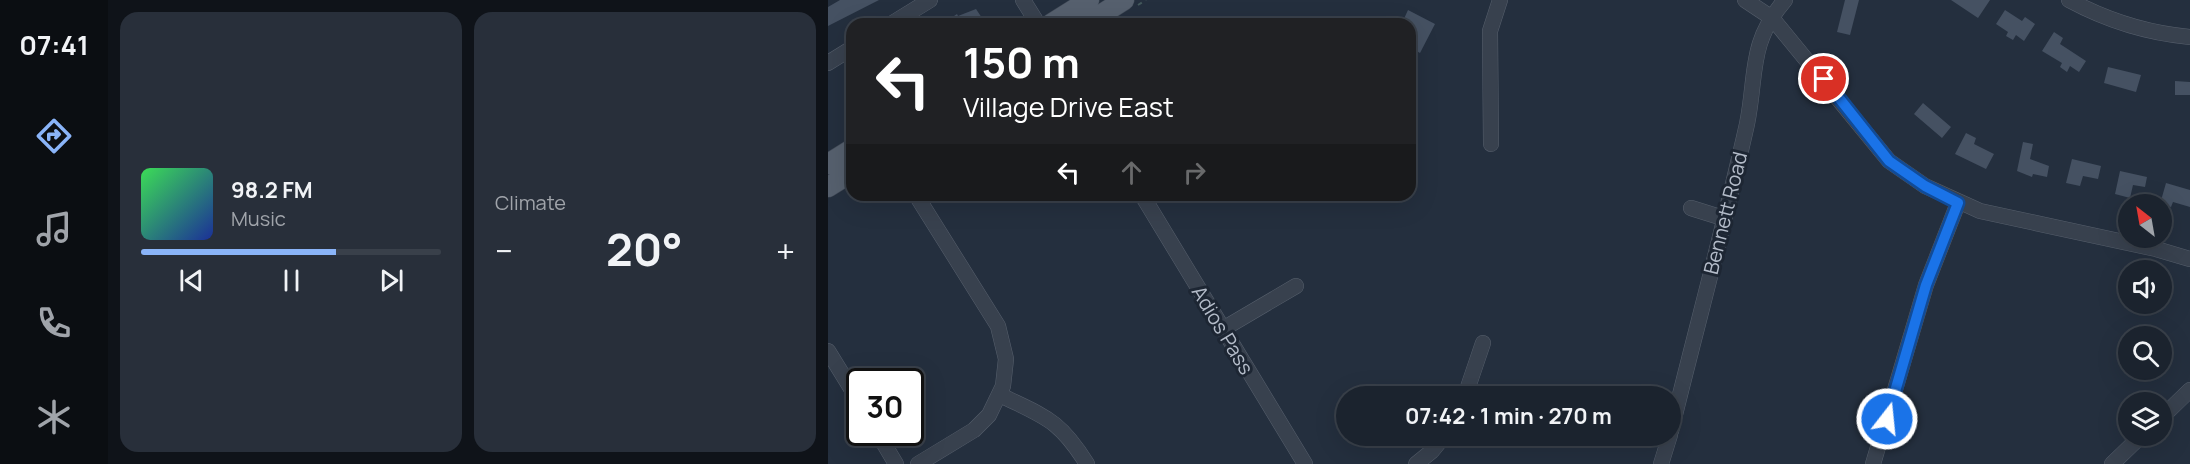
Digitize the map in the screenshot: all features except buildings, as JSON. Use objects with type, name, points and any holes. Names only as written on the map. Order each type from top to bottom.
[{"type":"main road","points":[[1060,18],[1089,0]]},
{"type":"main road","points":[[1096,18],[1124,0]]},
{"type":"main road","points":[[828,164],[846,153]]},
{"type":"main road","points":[[828,187],[846,176]]},
{"type":"street","points":[[901,18],[930,0]]},
{"type":"street","points":[[1023,0],[1034,18]]},
{"type":"street","points":[[1491,144],[1490,31],[1500,0]]},
{"type":"street","points":[[1745,0],[1772,18],[1889,161],[1925,186],[1958,203],[2007,218],[2156,249],[2190,260]]},
{"type":"street","name":"Bennett Road","points":[[1681,388],[1747,125],[1754,57],[1772,18],[1785,0]]},
{"type":"street","points":[[2069,0],[2125,26],[2190,37]]},
{"type":"street","points":[[828,63],[846,52]]},
{"type":"street","points":[[918,464],[974,430],[989,415],[1000,395],[1006,366],[1002,335],[920,201]]},
{"type":"street","name":"Adios Pass","points":[[1146,201],[1305,464]]},
{"type":"street","points":[[1874,464],[1926,285],[1958,203]]},
{"type":"street","points":[[1691,208],[1723,218]]},
{"type":"street","points":[[1223,329],[1296,286]]},
{"type":"street","points":[[1468,386],[1483,343]]},
{"type":"street","points":[[828,351],[846,380]]},
{"type":"street","points":[[2172,407],[2190,390]]},
{"type":"street","points":[[1000,395],[1038,411],[1056,423],[1070,437],[1087,464]]},
{"type":"street","points":[[885,446],[896,464]]},
{"type":"street","points":[[1416,464],[1436,446]]},
{"type":"street","name":"Bennett Road","points":[[1661,464],[1666,446]]},
{"type":"street","points":[[2112,464],[2131,446]]},
{"type":"route","points":[[1824,79],[1889,161],[1925,186],[1958,203],[1926,285],[1887,419]]}]
